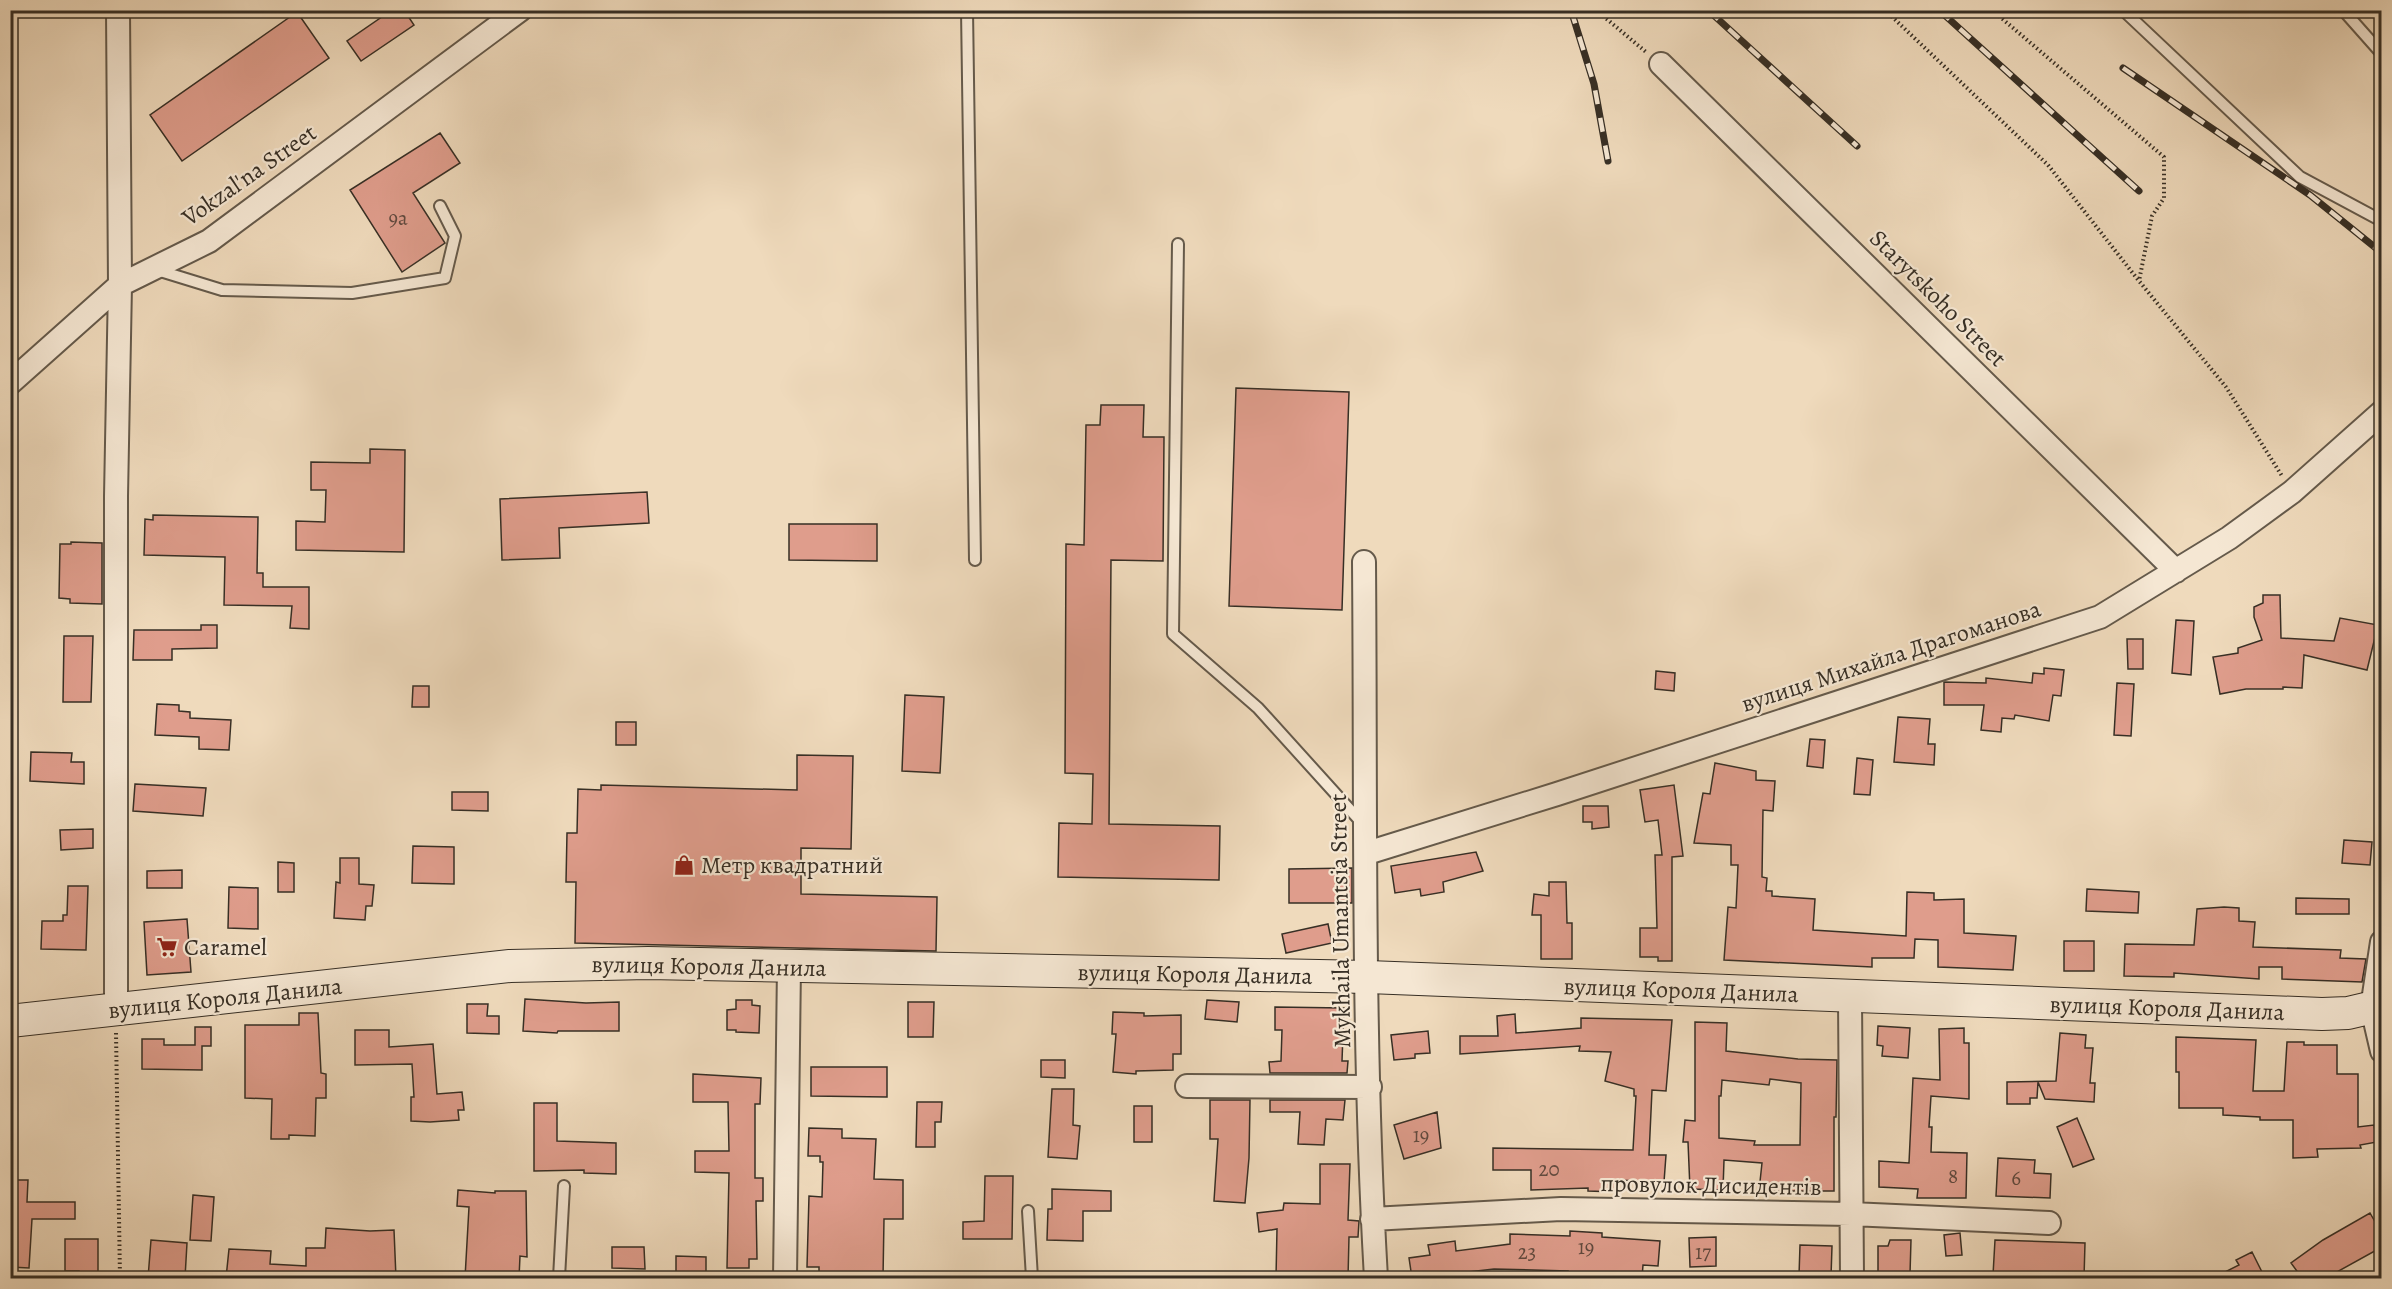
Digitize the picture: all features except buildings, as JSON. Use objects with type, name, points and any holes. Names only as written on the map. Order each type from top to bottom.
[{"type":"main road","name":"вулиця Короля Данила","points":[[10,1021],[510,966],[648,963],[1368,977],[2322,1014],[2377,1007]]},
{"type":"street","points":[[116,1011],[116,496],[120,285],[118,10]]},
{"type":"street","name":"Vokzalʹna Street","points":[[10,383],[120,285],[209,241],[520,10]]},
{"type":"street","name":"Starytskoho Street","points":[[1661,64],[2176,571]]},
{"type":"street","name":"вулиця Михайла Драгоманова","points":[[1366,853],[1557,794],[2100,617],[2229,538],[2292,492],[2382,412]]},
{"type":"street","name":"Mykhaila Umantsia Street","points":[[1364,562],[1372,1219],[1376,1278]]},
{"type":"street","points":[[2382,942],[2377,1007],[2382,1051]]},
{"type":"street","points":[[785,1278],[789,966]]},
{"type":"street","points":[[1850,997],[1852,1278]]},
{"type":"street","points":[[1187,1086],[1370,1087]]},
{"type":"street","name":"провулок Дисидентів","points":[[1372,1219],[1561,1209],[1851,1214],[2049,1222]]},
{"type":"lane","points":[[968,10],[975,560]]},
{"type":"lane","points":[[2123,10],[2300,177],[2382,221]]},
{"type":"lane","points":[[2343,10],[2382,54]]},
{"type":"lane","points":[[154,269],[222,290],[352,292],[445,278],[455,236],[440,206]]},
{"type":"lane","points":[[1178,244],[1173,634],[1258,708],[1366,828]]},
{"type":"lane","points":[[559,1278],[564,1186]]},
{"type":"lane","points":[[1028,1211],[1032,1278]]},
{"type":"path","points":[[1596,10],[1661,64]]},
{"type":"path","points":[[1885,10],[2048,165],[2139,282],[2226,387],[2292,492]]},
{"type":"path","points":[[1992,10],[2164,157],[2164,198],[2152,216],[2139,282]]},
{"type":"path","points":[[116,1011],[120,1278]]},
{"type":"railway","points":[[1571,10],[1594,84],[1608,161]]},
{"type":"railway","points":[[1708,10],[1857,146]]},
{"type":"railway","points":[[1939,10],[2139,191]]},
{"type":"railway","points":[[2123,68],[2310,195],[2382,253]]},
{"type":"place","name":"Метр квадратний","points":[[684,865]]},
{"type":"place","name":"Caramel","points":[[167,947]]}]
